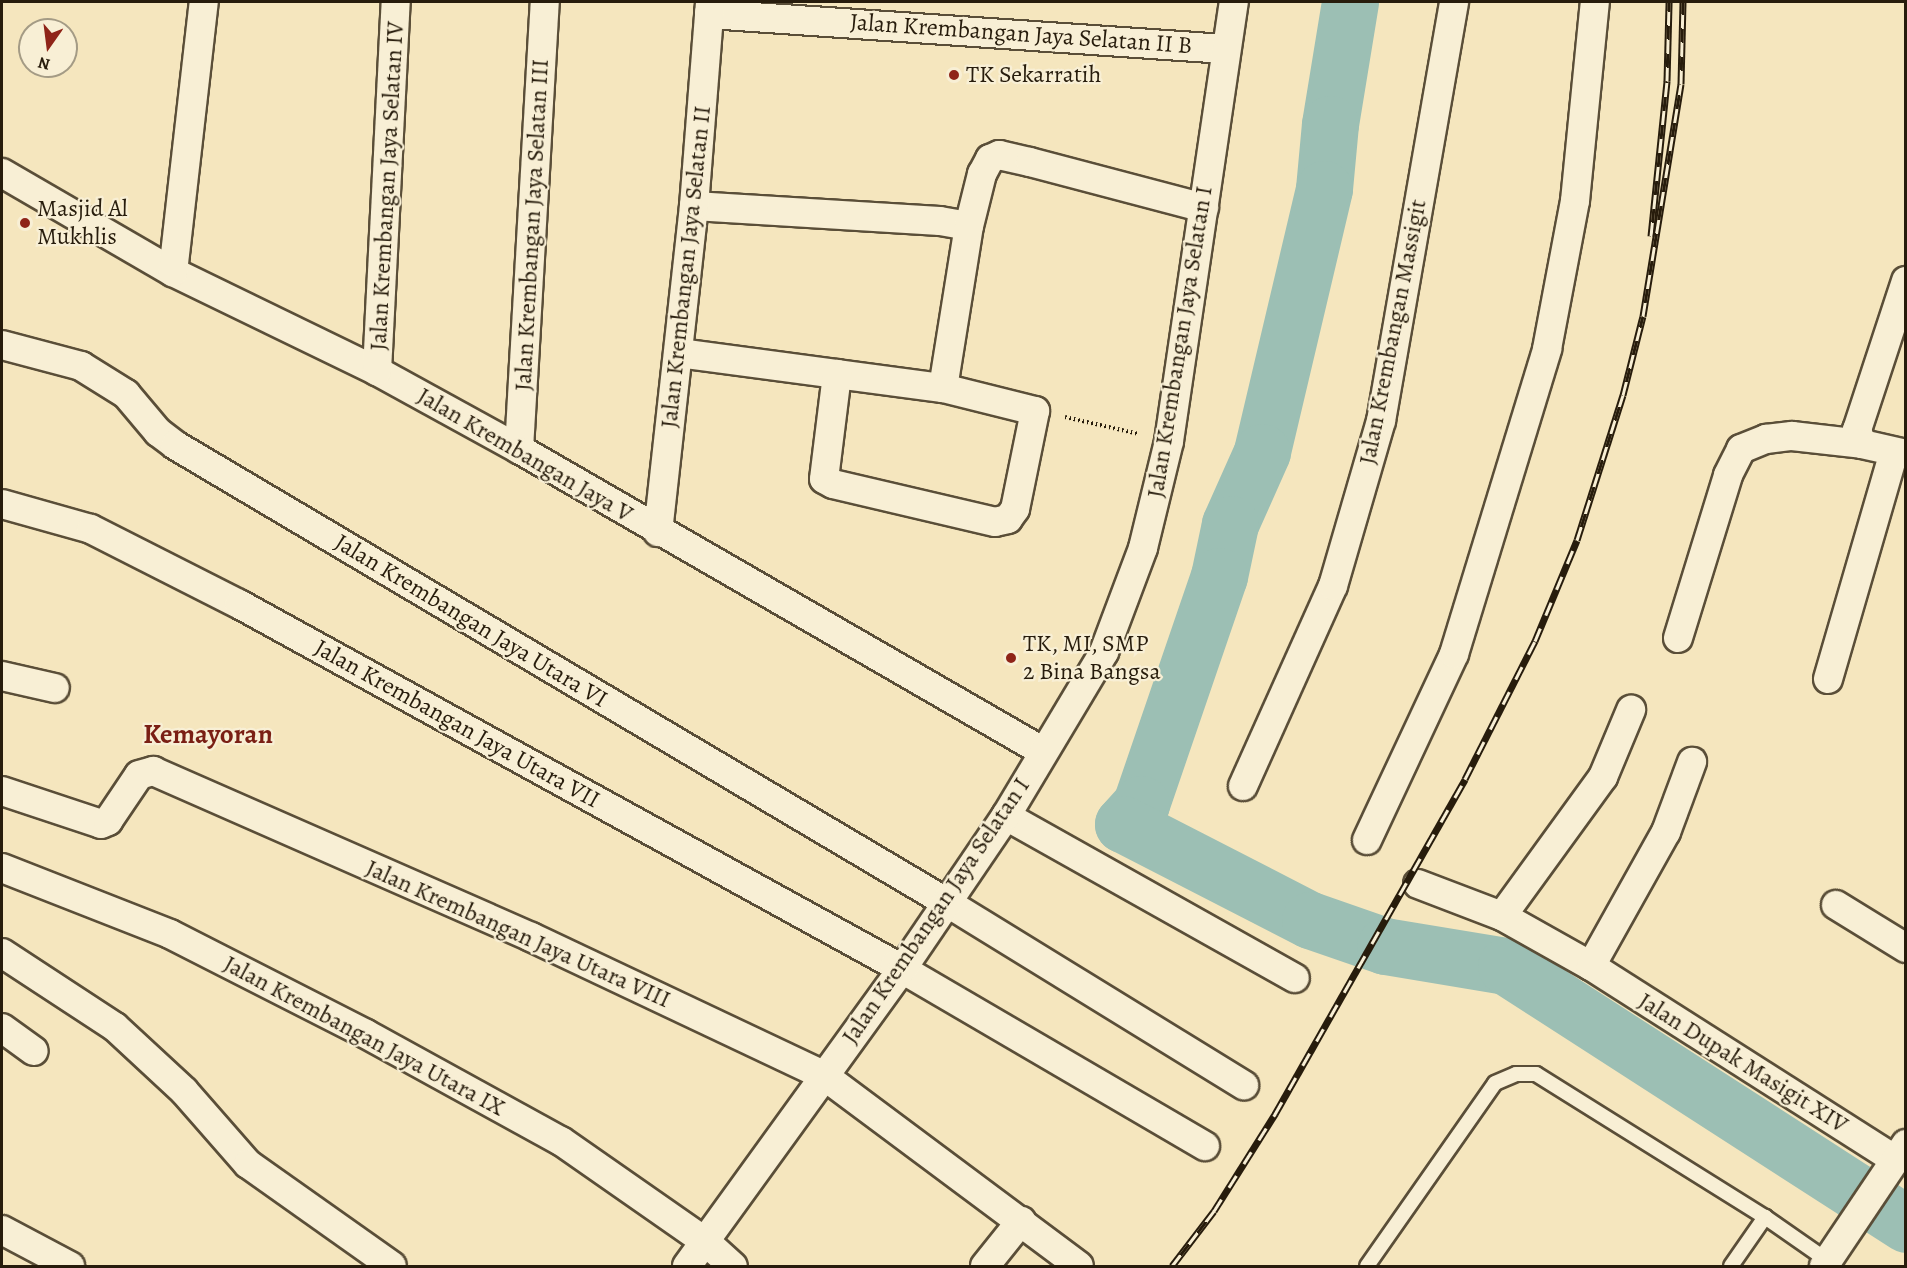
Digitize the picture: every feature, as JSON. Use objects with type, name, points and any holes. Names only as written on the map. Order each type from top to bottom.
[{"type":"street","points":[[173,272],[204,2]]},
{"type":"street","name":"Jalan Krembangan Jaya Selatan IV","points":[[377,371],[396,2]]},
{"type":"street","name":"Jalan Krembangan Jaya Selatan III","points":[[519,449],[545,2]]},
{"type":"street","name":"Jalan Krembangan Jaya Selatan I","points":[[687,1266],[823,1075],[902,969],[1006,816],[1042,751],[1104,652],[1143,548],[1169,441],[1225,49],[1234,2]]},
{"type":"street","name":"Jalan Krembangan Massigit","points":[[1243,786],[1333,586],[1381,421],[1454,2]]},
{"type":"street","points":[[1367,840],[1454,654],[1547,349],[1575,201],[1595,2]]},
{"type":"street","name":"Jalan Krembangan Jaya Selatan II B","points":[[709,8],[1225,49]]},
{"type":"street","name":"Jalan Krembangan Jaya Selatan II","points":[[658,532],[694,206],[709,8]]},
{"type":"street","points":[[943,388],[969,226],[982,174],[990,159],[999,155],[1204,208]]},
{"type":"street","name":"Jalan Krembangan Jaya V","points":[[2,173],[173,272],[377,371],[519,449],[658,532],[1042,751]]},
{"type":"street","points":[[694,206],[940,220],[969,226]]},
{"type":"street","points":[[1862,444],[1857,430],[1905,281]]},
{"type":"street","name":"Jalan Krembangan Jaya Utara VI","points":[[2,345],[81,366],[126,394],[158,432],[175,445],[946,902],[1244,1085]]},
{"type":"street","points":[[679,352],[943,388],[1035,411],[1015,509],[1008,519],[995,522],[833,484],[824,478],[837,374]]},
{"type":"street","points":[[1678,638],[1728,475],[1741,449],[1766,439],[1792,436],[1862,444],[1900,453],[1828,679]]},
{"type":"street","name":"Jalan Krembangan Jaya Utara VII","points":[[2,504],[91,529],[239,604],[902,969],[1205,1146]]},
{"type":"street","points":[[2,676],[55,688]]},
{"type":"street","points":[[1502,916],[1603,777],[1631,710]]},
{"type":"street","points":[[1591,966],[1666,832],[1692,762]]},
{"type":"street","name":"Jalan Krembangan Jaya Utara VIII","points":[[2,792],[101,824],[108,821],[139,775],[153,771],[531,937],[823,1075],[1079,1266]]},
{"type":"street","points":[[1006,816],[1295,978]]},
{"type":"street","name":"Jalan Krembangan Jaya Utara IX","points":[[2,868],[170,934],[366,1034],[561,1141],[706,1242],[733,1266]]},
{"type":"street","name":"Jalan Dupak Masigit XIV","points":[[1418,884],[1502,916],[1591,966],[1896,1159]]},
{"type":"street","points":[[1836,905],[1905,948]]},
{"type":"street","points":[[2,953],[116,1027],[184,1091],[248,1164],[392,1266]]},
{"type":"street","points":[[2,1028],[34,1051]]},
{"type":"street","points":[[1826,1264],[1896,1159]]},
{"type":"street","points":[[985,1266],[1021,1221]]},
{"type":"street","points":[[2,1230],[70,1266]]},
{"type":"lane","points":[[1367,1266],[1495,1083],[1516,1074],[1536,1074],[1765,1217],[1826,1264]]},
{"type":"lane","points":[[1731,1266],[1765,1217]]},
{"type":"path","points":[[1035,411],[1169,441]]},
{"type":"waterway","points":[[1350,2],[1330,124],[1324,189],[1262,452],[1230,524],[1219,576],[1141,804],[1123,824],[1310,920],[1385,946],[1506,966],[1906,1224]]},
{"type":"railway","points":[[1651,236],[1667,81],[1669,2]]},
{"type":"railway","points":[[1172,1266],[1214,1211],[1275,1114],[1465,779],[1535,641],[1577,540],[1623,395],[1643,316],[1681,84],[1683,2]]},
{"type":"place","name":"TK Sekarratih","points":[[954,75]]},
{"type":"place","name":"Masjid Al Mukhlis","points":[[25,223]]},
{"type":"place","name":"TK, MI, SMP 2 Bina Bangsa","points":[[1011,658]]},
{"type":"district","name":"Kemayoran","points":[[208,735]]}]
